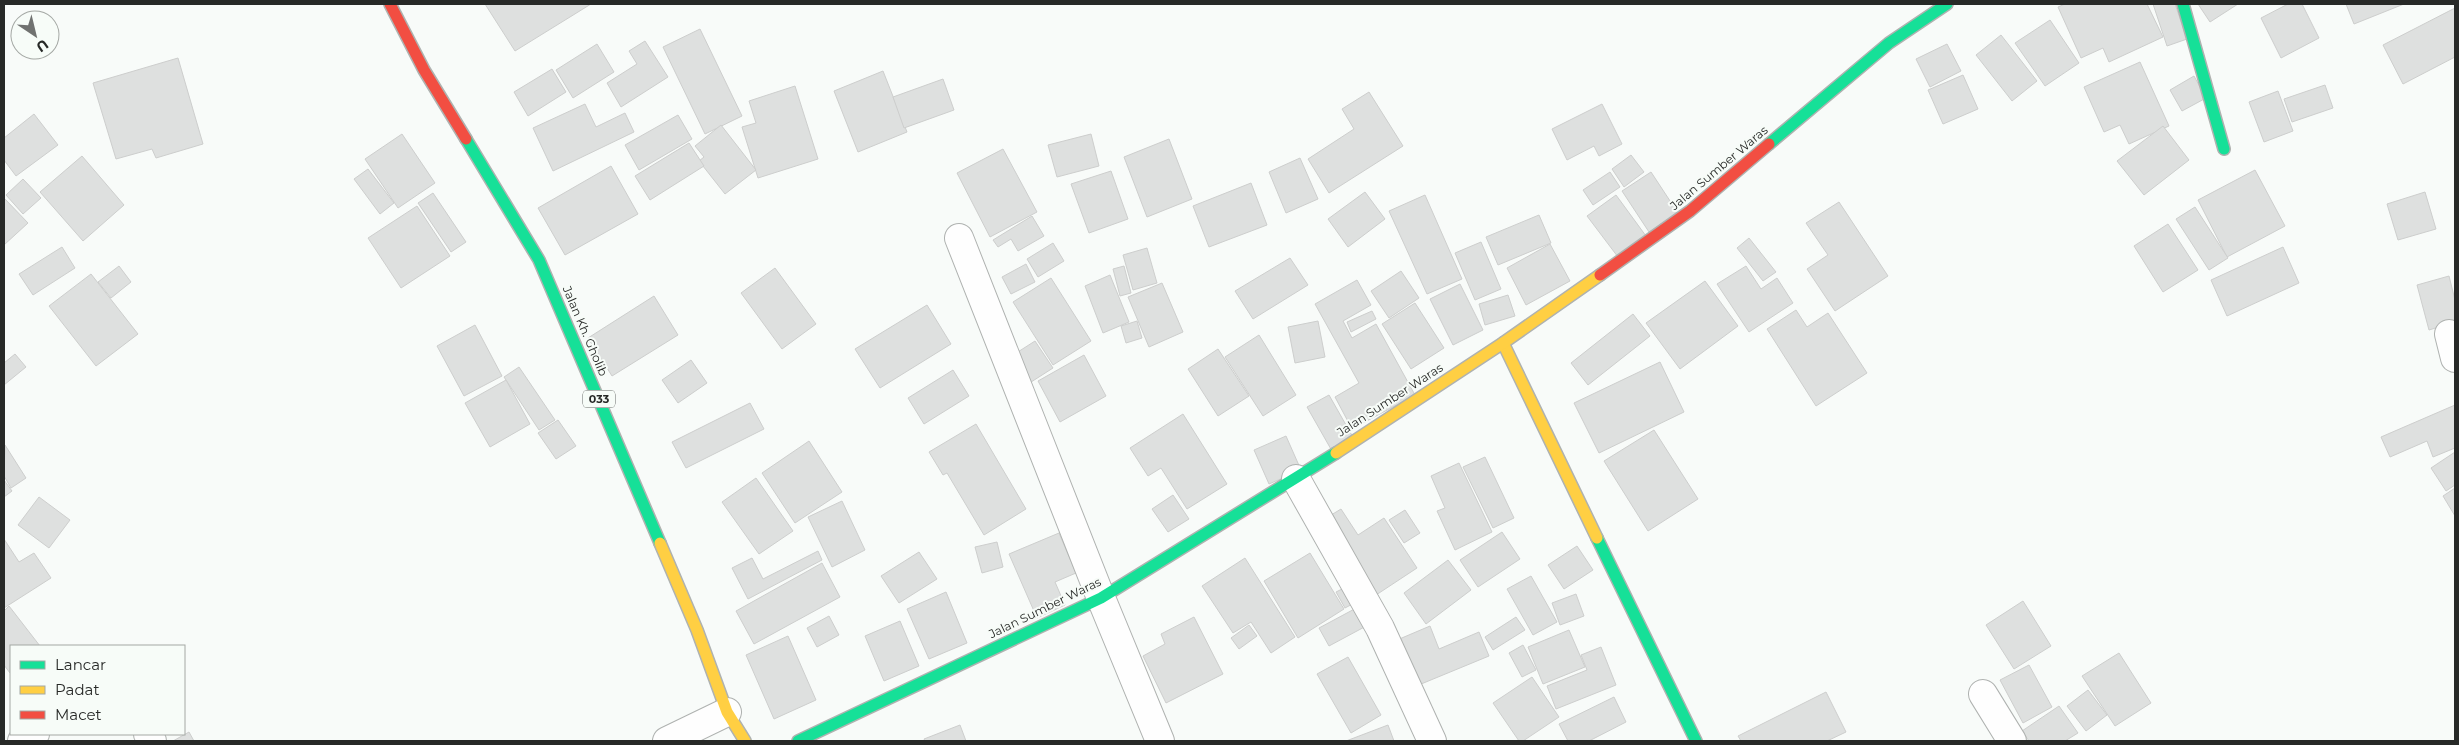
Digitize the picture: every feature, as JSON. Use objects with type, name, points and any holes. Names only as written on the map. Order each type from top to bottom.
[{"type":"street","name":"Jalan Kh. Gholib","points":[[390,4],[424,70],[540,260],[697,630],[727,712],[745,741]]},
{"type":"street","name":"Jalan Sumber Waras","points":[[798,741],[1101,598],[1296,479],[1503,343],[1690,211],[1889,42],[1946,4]]},
{"type":"street","points":[[2183,4],[2224,149]]},
{"type":"street","points":[[959,238],[1101,598],[1160,741]]},
{"type":"street","points":[[1503,343],[1696,741]]},
{"type":"street","points":[[1296,479],[1380,628],[1432,741]]},
{"type":"street","points":[[1982,694],[2012,741]]},
{"type":"street","points":[[667,741],[727,712]]},
{"type":"street","points":[[22,741],[34,735]]},
{"type":"building","points":[[485,4],[591,4],[515,51]]},
{"type":"building","points":[[2065,4],[2147,4],[2163,37],[2109,62],[2103,48],[2081,58],[2058,7]]},
{"type":"building","points":[[2153,4],[2175,4],[2187,39],[2167,46]]},
{"type":"building","points":[[2198,4],[2238,4],[2210,22]]},
{"type":"building","points":[[2288,4],[2302,4],[2319,38],[2281,58],[2261,18]]},
{"type":"building","points":[[2346,4],[2404,4],[2354,24]]},
{"type":"building","points":[[2455,8],[2455,57],[2403,84],[2383,45]]},
{"type":"building","points":[[2050,20],[2079,63],[2045,86],[2015,43]]},
{"type":"building","points":[[700,29],[742,116],[705,134],[663,47]]},
{"type":"building","points":[[2001,35],[2037,81],[2012,101],[1976,55]]},
{"type":"building","points":[[645,41],[668,77],[621,107],[607,83],[637,64],[629,51]]},
{"type":"building","points":[[597,44],[614,72],[573,98],[556,70]]},
{"type":"building","points":[[1947,44],[1961,71],[1930,87],[1916,59]]},
{"type":"building","points":[[178,58],[203,144],[156,158],[152,149],[116,159],[93,83]]},
{"type":"building","points":[[2140,62],[2169,126],[2129,144],[2120,125],[2104,132],[2084,87]]},
{"type":"building","points":[[552,69],[566,92],[528,116],[514,92]]},
{"type":"building","points":[[883,71],[907,132],[858,152],[834,91]]},
{"type":"building","points":[[1963,75],[1978,109],[1943,124],[1928,90]]},
{"type":"building","points":[[2194,76],[2206,98],[2182,111],[2170,90]]},
{"type":"building","points":[[943,79],[954,110],[904,128],[893,97]]},
{"type":"building","points":[[2325,85],[2333,108],[2292,122],[2284,99]]},
{"type":"building","points":[[795,86],[818,159],[758,178],[742,127],[756,123],[749,101]]},
{"type":"building","points":[[2278,91],[2293,131],[2264,142],[2249,102]]},
{"type":"building","points":[[1369,92],[1403,146],[1329,193],[1308,159],[1354,129],[1342,109]]},
{"type":"building","points":[[585,104],[596,127],[625,113],[634,132],[553,171],[533,128]]},
{"type":"building","points":[[1602,104],[1622,144],[1599,156],[1594,146],[1567,160],[1552,129]]},
{"type":"building","points":[[34,114],[58,145],[16,176],[4,160],[4,138]]},
{"type":"building","points":[[678,115],[692,139],[639,170],[625,145]]},
{"type":"building","points":[[721,125],[756,170],[725,194],[699,161],[704,157],[695,146]]},
{"type":"building","points":[[2163,126],[2189,160],[2144,195],[2117,161]]},
{"type":"building","points":[[402,134],[435,183],[398,208],[365,159]]},
{"type":"building","points":[[1091,134],[1099,166],[1057,177],[1048,145]]},
{"type":"building","points":[[1169,139],[1192,199],[1147,217],[1124,157]]},
{"type":"building","points":[[689,143],[704,166],[650,200],[635,176]]},
{"type":"building","points":[[1003,149],[1037,212],[990,237],[957,173]]},
{"type":"building","points":[[1631,155],[1644,172],[1624,187],[1612,169]]},
{"type":"building","points":[[82,156],[124,205],[83,241],[40,192]]},
{"type":"building","points":[[1300,158],[1318,199],[1286,213],[1269,172]]},
{"type":"building","points":[[611,166],[638,214],[565,255],[538,208]]},
{"type":"building","points":[[368,169],[394,203],[380,214],[354,179]]},
{"type":"building","points":[[2255,170],[2285,226],[2227,257],[2198,200]]},
{"type":"building","points":[[1111,171],[1128,219],[1089,233],[1071,184]]},
{"type":"building","points":[[1610,172],[1620,187],[1593,205],[1583,190]]},
{"type":"building","points":[[1651,172],[1678,213],[1649,232],[1622,191]]},
{"type":"building","points":[[23,179],[41,198],[23,214],[6,195]]},
{"type":"building","points":[[1251,183],[1267,225],[1209,247],[1193,206]]},
{"type":"building","points":[[1365,192],[1385,219],[1348,247],[1328,219]]},
{"type":"building","points":[[2425,192],[2436,229],[2398,240],[2387,204]]},
{"type":"building","points":[[433,193],[466,242],[451,252],[418,203]]},
{"type":"building","points":[[1425,195],[1462,279],[1427,294],[1389,211]]},
{"type":"building","points":[[1616,195],[1646,236],[1618,257],[1587,216]]},
{"type":"building","points":[[4,200],[28,223],[4,245]]},
{"type":"building","points":[[1839,202],[1888,276],[1835,311],[1807,269],[1828,255],[1806,223]]},
{"type":"building","points":[[417,206],[450,256],[401,288],[368,238]]},
{"type":"building","points":[[2195,207],[2228,258],[2209,270],[2176,219]]},
{"type":"building","points":[[1539,215],[1551,243],[1498,265],[1486,237]]},
{"type":"building","points":[[1032,216],[1044,236],[1018,251],[1011,239],[998,247],[993,240]]},
{"type":"building","points":[[2168,224],[2198,270],[2163,292],[2134,246]]},
{"type":"building","points":[[1749,238],[1776,272],[1763,281],[1737,248]]},
{"type":"building","points":[[1481,242],[1501,289],[1475,300],[1455,253]]},
{"type":"building","points":[[1053,243],[1064,261],[1038,277],[1027,259]]},
{"type":"building","points":[[1550,244],[1570,281],[1526,305],[1507,268]]},
{"type":"building","points":[[62,247],[75,268],[33,295],[19,274]]},
{"type":"building","points":[[2283,247],[2299,283],[2227,316],[2211,280]]},
{"type":"building","points":[[1147,248],[1157,283],[1133,290],[1123,255]]},
{"type":"building","points":[[1290,258],[1308,285],[1253,319],[1235,291]]},
{"type":"building","points":[[1026,264],[1035,282],[1011,294],[1002,277]]},
{"type":"building","points":[[119,266],[131,282],[111,298],[98,282]]},
{"type":"building","points":[[1124,266],[1131,293],[1120,296],[1113,269]]},
{"type":"building","points":[[1746,266],[1761,289],[1777,278],[1793,303],[1749,332],[1717,284]]},
{"type":"building","points":[[775,268],[816,324],[782,349],[741,293]]},
{"type":"building","points":[[1401,271],[1419,298],[1389,318],[1371,291]]},
{"type":"building","points":[[91,274],[138,334],[96,366],[49,306]]},
{"type":"building","points":[[1110,275],[1129,322],[1103,333],[1085,286]]},
{"type":"building","points":[[2449,276],[2455,300],[2455,322],[2429,330],[2417,285]]},
{"type":"building","points":[[1051,278],[1091,341],[1053,365],[1013,302]]},
{"type":"building","points":[[1357,280],[1371,305],[1343,321],[1352,338],[1376,324],[1415,395],[1352,429],[1335,397],[1359,383],[1315,304]]},
{"type":"building","points":[[1705,281],[1738,326],[1680,369],[1646,323]]},
{"type":"building","points":[[1162,283],[1183,332],[1149,347],[1128,297]]},
{"type":"building","points":[[1460,284],[1483,330],[1453,345],[1430,299]]},
{"type":"building","points":[[1508,295],[1515,316],[1485,325],[1479,304]]},
{"type":"building","points":[[654,296],[678,335],[612,376],[588,338]]},
{"type":"building","points":[[1415,303],[1444,348],[1411,369],[1382,324]]},
{"type":"building","points":[[927,305],[951,344],[880,388],[855,349]]},
{"type":"building","points":[[1796,310],[1807,327],[1828,313],[1867,373],[1816,406],[1767,329]]},
{"type":"building","points":[[1372,311],[1376,319],[1351,332],[1347,322]]},
{"type":"building","points":[[1633,314],[1650,336],[1588,385],[1571,363]]},
{"type":"building","points":[[1137,321],[1142,338],[1126,343],[1121,326]]},
{"type":"building","points":[[1318,321],[1325,357],[1295,363],[1288,327]]},
{"type":"building","points":[[475,325],[502,376],[464,396],[437,346]]},
{"type":"building","points":[[1259,335],[1296,395],[1263,416],[1225,357]]},
{"type":"building","points":[[1035,341],[1053,368],[1028,384],[1010,357]]},
{"type":"building","points":[[1218,349],[1249,396],[1218,416],[1188,369]]},
{"type":"building","points":[[15,354],[26,367],[4,385],[4,363]]},
{"type":"building","points":[[1084,355],[1106,396],[1060,422],[1038,381]]},
{"type":"building","points":[[691,360],[707,383],[678,403],[662,380]]},
{"type":"building","points":[[1660,362],[1684,412],[1599,453],[1574,403]]},
{"type":"building","points":[[519,367],[555,420],[539,430],[504,377]]},
{"type":"building","points":[[953,370],[969,396],[924,424],[908,398]]},
{"type":"building","points":[[506,380],[530,424],[490,447],[465,403]]},
{"type":"building","points":[[1329,395],[1354,439],[1332,451],[1307,407]]},
{"type":"building","points":[[750,403],[764,429],[686,468],[672,442]]},
{"type":"building","points":[[2455,405],[2455,448],[2433,457],[2427,441],[2390,457],[2381,437]]},
{"type":"building","points":[[1183,414],[1227,484],[1187,509],[1161,468],[1148,476],[1130,448]]},
{"type":"building","points":[[558,420],[576,446],[556,459],[538,433]]},
{"type":"building","points":[[976,424],[1026,509],[984,535],[947,473],[943,475],[929,452]]},
{"type":"building","points":[[1654,430],[1698,499],[1648,531],[1604,461]]},
{"type":"building","points":[[1286,436],[1301,470],[1269,484],[1254,450]]},
{"type":"building","points":[[809,441],[842,492],[795,523],[762,473]]},
{"type":"building","points":[[5,445],[26,478],[11,488],[4,476]]},
{"type":"building","points":[[2455,452],[2455,485],[2446,491],[2431,468]]},
{"type":"building","points":[[1485,457],[1514,518],[1493,528],[1463,467]]},
{"type":"building","points":[[1459,463],[1492,532],[1455,550],[1437,511],[1445,508],[1431,476]]},
{"type":"building","points":[[756,478],[793,531],[759,554],[722,502]]},
{"type":"building","points":[[4,480],[12,491],[4,497]]},
{"type":"building","points":[[2455,488],[2455,516],[2443,496]]},
{"type":"building","points":[[1173,495],[1189,519],[1168,532],[1152,509]]},
{"type":"building","points":[[39,497],[70,520],[49,548],[18,525]]},
{"type":"building","points":[[842,501],[865,550],[832,567],[808,517]]},
{"type":"building","points":[[1341,509],[1358,535],[1384,518],[1417,568],[1373,597],[1323,520]]},
{"type":"building","points":[[1405,510],[1420,533],[1404,543],[1389,520]]},
{"type":"building","points":[[1502,532],[1520,559],[1478,587],[1460,560]]},
{"type":"building","points":[[1059,533],[1076,573],[1055,582],[1065,605],[1037,618],[1009,554]]},
{"type":"building","points":[[4,539],[19,562],[34,553],[51,578],[4,608]]},
{"type":"building","points":[[997,542],[1003,567],[982,573],[975,547]]},
{"type":"building","points":[[1577,546],[1593,570],[1564,589],[1548,565]]},
{"type":"building","points":[[818,551],[822,560],[748,599],[732,568],[752,558],[763,579]]},
{"type":"building","points":[[919,552],[937,579],[899,603],[881,576]]},
{"type":"building","points":[[1310,553],[1344,609],[1298,638],[1264,581]]},
{"type":"building","points":[[1245,558],[1295,637],[1271,653],[1251,622],[1233,633],[1202,586]]},
{"type":"building","points":[[1448,560],[1471,590],[1426,624],[1404,593]]},
{"type":"building","points":[[822,563],[840,597],[754,644],[736,611]]},
{"type":"building","points":[[1531,576],[1557,622],[1533,635],[1507,589]]},
{"type":"building","points":[[1350,585],[1358,601],[1345,608],[1336,592]]},
{"type":"building","points":[[946,592],[967,643],[929,659],[907,609]]},
{"type":"building","points":[[1576,594],[1584,616],[1560,625],[1552,603]]},
{"type":"building","points":[[2023,601],[2051,646],[2014,669],[1986,625]]},
{"type":"building","points":[[9,606],[39,645],[10,645],[10,673],[4,665],[4,611]]},
{"type":"building","points":[[1360,606],[1370,624],[1329,646],[1319,628]]},
{"type":"building","points":[[829,616],[839,635],[817,647],[807,628]]},
{"type":"building","points":[[1194,617],[1223,674],[1166,703],[1143,656],[1165,644],[1161,634]]},
{"type":"building","points":[[1516,617],[1525,630],[1493,650],[1485,637]]},
{"type":"building","points":[[900,621],[919,666],[884,681],[865,636]]},
{"type":"building","points":[[1249,625],[1257,636],[1239,649],[1231,638]]},
{"type":"building","points":[[1430,626],[1439,649],[1479,632],[1489,656],[1409,689],[1390,643]]},
{"type":"building","points":[[1569,630],[1585,667],[1543,684],[1528,647]]},
{"type":"building","points":[[788,636],[816,700],[774,719],[746,655]]},
{"type":"building","points":[[1523,645],[1536,670],[1522,677],[1509,653]]},
{"type":"building","points":[[1601,647],[1616,685],[1556,709],[1547,686],[1587,670],[1581,655]]},
{"type":"building","points":[[2119,653],[2151,703],[2115,726],[2082,676]]},
{"type":"building","points":[[1348,657],[1381,715],[1351,733],[1317,674]]},
{"type":"building","points":[[2029,665],[2052,707],[2023,723],[2000,680]]},
{"type":"building","points":[[1532,677],[1559,717],[1523,741],[1519,741],[1493,703]]},
{"type":"building","points":[[2088,690],[2107,715],[2086,731],[2067,706]]},
{"type":"building","points":[[1826,692],[1846,732],[1827,741],[1741,741],[1738,736]]},
{"type":"building","points":[[1614,697],[1626,722],[1589,741],[1568,741],[1559,724]]},
{"type":"building","points":[[2059,706],[2078,733],[2065,741],[2029,741],[2022,731]]},
{"type":"building","points":[[960,725],[966,741],[925,741],[924,739]]},
{"type":"building","points":[[1388,725],[1394,741],[1346,741]]},
{"type":"building","points":[[189,732],[194,741],[173,741],[185,735]]},
{"type":"traffic: fast","points":[[1769,144],[1889,43],[1947,4]]},
{"type":"traffic: fast","points":[[2183,4],[2224,149]]},
{"type":"traffic: fast","points":[[466,139],[539,260],[660,543]]},
{"type":"traffic: fast","points":[[798,741],[1101,598],[1336,453]]},
{"type":"traffic: fast","points":[[1597,538],[1696,741]]},
{"type":"traffic: slow","points":[[1336,453],[1503,343],[1600,275]]},
{"type":"traffic: slow","points":[[1503,343],[1597,538]]},
{"type":"traffic: slow","points":[[660,543],[697,630],[727,712],[745,741]]},
{"type":"traffic: jam","points":[[390,4],[424,70],[466,139]]},
{"type":"traffic: jam","points":[[1600,275],[1690,211],[1769,144]]}]
